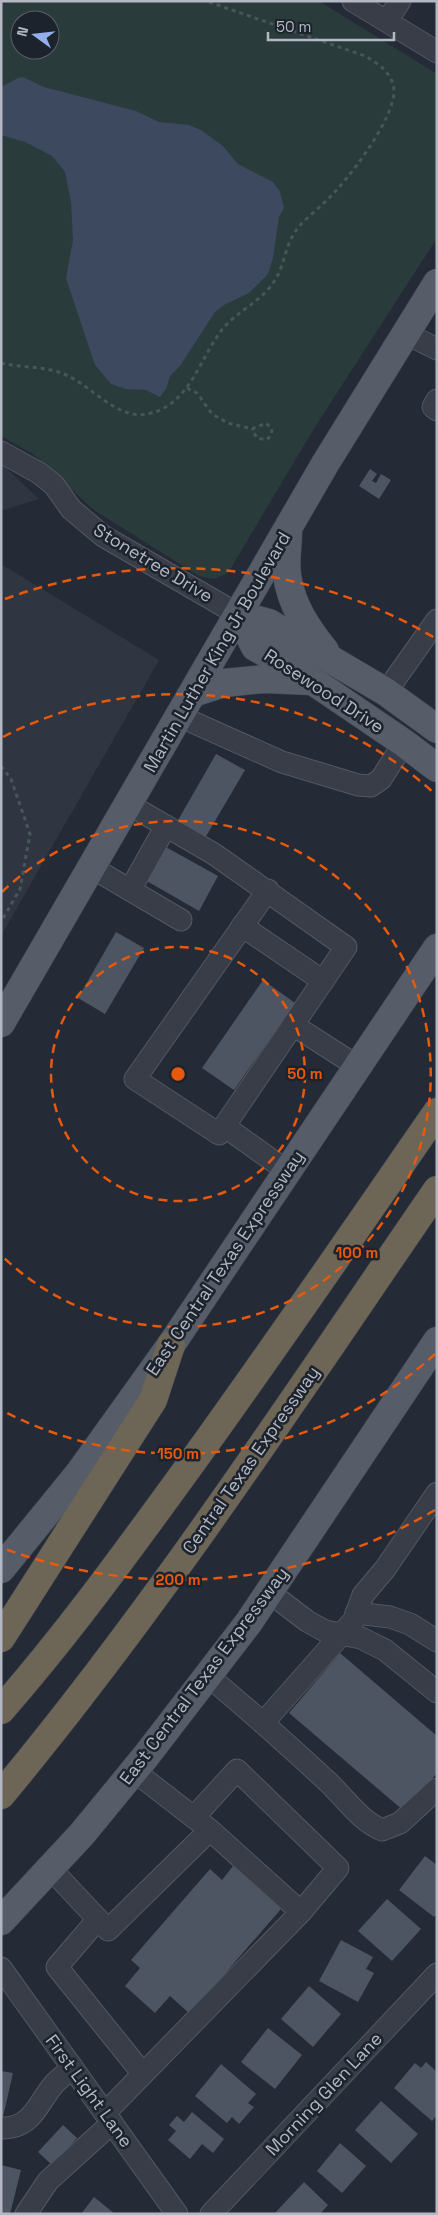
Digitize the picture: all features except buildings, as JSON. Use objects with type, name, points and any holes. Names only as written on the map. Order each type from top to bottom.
[{"type":"highway","points":[[1,1710],[106,1581],[158,1510],[282,1337],[437,1112]]},
{"type":"highway","name":"Central Texas Expressway","points":[[1,1795],[122,1644],[174,1572],[437,1190]]},
{"type":"highway","points":[[1,1638],[153,1400],[171,1345]]},
{"type":"main road","name":"Martin Luther King Jr Boulevard","points":[[1,1023],[288,528],[437,283]]},
{"type":"main road","points":[[288,528],[287,574],[293,599],[304,624],[334,662]]},
{"type":"main road","name":"Rosewood Drive","points":[[239,615],[268,623],[386,692],[437,729]]},
{"type":"main road","name":"Rosewood Drive","points":[[239,615],[255,647],[298,671],[404,743],[436,768]]},
{"type":"main road","points":[[186,704],[224,683],[264,679],[311,681]]},
{"type":"main road","name":"East Central Texas Expressway","points":[[1,1569],[80,1472],[171,1345],[357,1066],[428,968],[437,948]]},
{"type":"main road","name":"East Central Texas Expressway","points":[[1,1921],[82,1834],[134,1771],[249,1622],[436,1345]]},
{"type":"street","points":[[353,1],[437,52]]},
{"type":"street","points":[[387,21],[400,1]]},
{"type":"street","points":[[405,334],[437,349]]},
{"type":"street","points":[[437,400],[433,407],[437,410]]},
{"type":"street","name":"Stonetree Drive","points":[[1,452],[39,473],[54,485],[71,508],[103,536],[239,615]]},
{"type":"street","points":[[386,692],[436,622]]},
{"type":"street","points":[[186,704],[282,762],[358,785],[371,786],[381,779],[404,743]]},
{"type":"street","points":[[128,804],[214,854],[268,890],[346,947],[219,1134],[135,1080],[268,890]]},
{"type":"street","points":[[130,890],[166,826]]},
{"type":"street","points":[[91,867],[181,920]]},
{"type":"street","points":[[242,926],[323,981]]},
{"type":"street","points":[[293,1025],[357,1066]]},
{"type":"street","points":[[224,1126],[287,1171]]},
{"type":"street","points":[[263,1723],[354,1620],[363,1595],[385,1569],[437,1493]]},
{"type":"street","points":[[269,1592],[306,1621],[325,1631],[361,1638],[385,1650],[437,1692]]},
{"type":"street","points":[[356,1613],[390,1617],[410,1624],[437,1640]]},
{"type":"street","points":[[208,1676],[332,1786],[368,1824],[382,1830],[400,1823],[437,1790]]},
{"type":"street","points":[[26,2214],[48,2181],[109,2118],[143,2074],[301,1912],[338,1868],[237,1770],[202,1824],[108,1930],[50,1868]]},
{"type":"street","points":[[134,1771],[202,1824],[301,1912]]},
{"type":"street","points":[[98,1919],[57,1967],[143,2074]]},
{"type":"street","name":"First Light Lane","points":[[1,1968],[177,2214]]},
{"type":"street","name":"Morning Glen Lane","points":[[211,2214],[437,1974]]},
{"type":"street","points":[[1,2128],[14,2128],[30,2118],[55,2084],[72,2067]]},
{"type":"path","points":[[1,363],[64,374],[101,396],[116,408],[133,415],[148,414],[172,402],[187,388],[224,327],[256,302],[271,286],[295,231],[335,192],[350,174],[384,122],[392,104],[394,91],[391,79],[385,70],[365,56],[206,1]]},
{"type":"path","points":[[187,388],[197,393],[212,414],[220,419],[252,429],[266,423],[272,429],[271,436],[266,440],[260,440],[255,436],[252,429]]},
{"type":"path","points":[[1,766],[11,779],[30,834],[20,889],[1,922]]},
{"type":"shaded area","points":[[1,1],[319,1],[437,74],[437,238],[313,430],[228,573],[214,579],[199,576],[94,510],[33,454],[1,436]]},
{"type":"shaded area","points":[[2,464],[39,499],[1,511]]},
{"type":"shaded area","points":[[1,564],[159,660],[1,936]]},
{"type":"water","points":[[23,77],[44,87],[136,111],[159,122],[189,125],[201,130],[223,146],[238,164],[273,182],[280,192],[284,208],[279,217],[273,258],[268,274],[249,293],[224,305],[215,312],[180,366],[170,376],[166,389],[160,397],[146,390],[126,389],[111,384],[95,365],[66,278],[73,240],[71,202],[65,172],[52,156],[25,142],[1,135],[1,87]]}]
